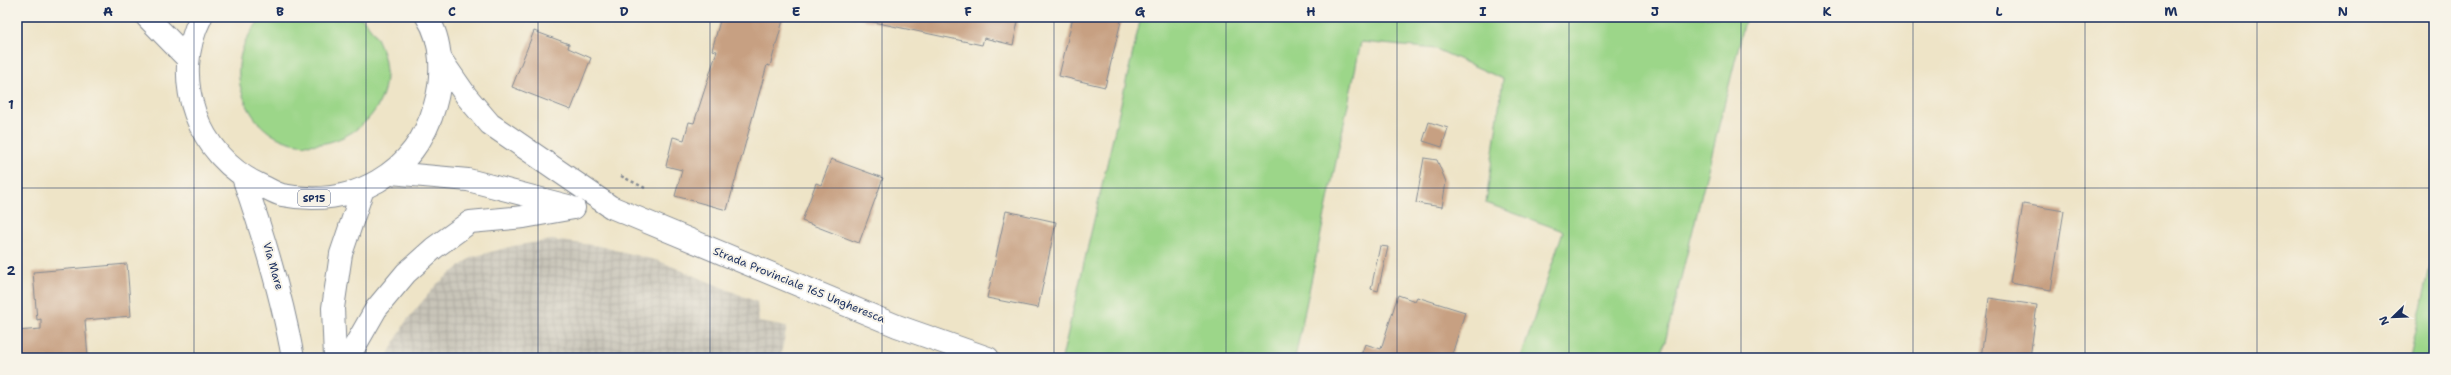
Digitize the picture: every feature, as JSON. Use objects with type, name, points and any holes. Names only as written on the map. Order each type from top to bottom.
[{"type":"main road","points":[[147,17],[188,59]]},
{"type":"main road","name":"SP15","points":[[201,17],[195,28],[188,59],[188,83],[192,106],[200,127],[212,147],[243,177],[281,195],[323,199],[364,189],[391,173],[414,150],[430,122],[439,91],[440,58],[431,23],[427,17]]},
{"type":"main road","name":"Strada Provinciale 165 Ungheresca","points":[[440,58],[467,97],[490,124],[611,207],[897,326],[988,358]]},
{"type":"main road","name":"Strada Provinciale 165 Ungheresca","points":[[391,173],[468,180],[574,208],[611,207]]},
{"type":"main road","name":"Via Mare","points":[[243,177],[267,244],[285,311],[294,358]]},
{"type":"main road","points":[[335,358],[333,308],[341,254],[364,189]]},
{"type":"main road","points":[[348,358],[376,309],[406,273],[434,248],[470,222],[524,217],[574,208]]},
{"type":"path","points":[[617,174],[653,191]]},
{"type":"shaded area","points":[[552,240],[599,246],[659,261],[757,302],[759,322],[787,327],[780,358],[386,358],[406,321],[437,284],[472,257],[513,246]]},
{"type":"green space","points":[[263,17],[362,18],[377,38],[386,73],[380,102],[362,125],[336,140],[307,145],[279,138],[255,119],[240,85],[239,66],[240,57],[246,40]]},
{"type":"green space","points":[[1141,17],[1746,17],[1661,358],[1521,358],[1563,231],[1486,203],[1503,79],[1436,49],[1361,42],[1295,358],[1062,358]]},
{"type":"green space","points":[[2434,249],[2434,358],[2410,358]]},
{"type":"building","points":[[574,17],[589,17],[588,21]]},
{"type":"building","points":[[721,17],[784,17],[770,66],[767,65],[727,210],[675,196],[682,170],[666,166],[673,137],[684,140],[689,122],[694,123],[717,51],[712,50]]},
{"type":"building","points":[[850,17],[1019,17],[1013,45],[984,38],[982,45]]},
{"type":"building","points":[[1073,17],[1122,17],[1105,87],[1059,76]]},
{"type":"building","points":[[534,31],[569,44],[568,48],[591,58],[571,110],[512,87]]},
{"type":"building","points":[[1429,122],[1448,128],[1442,147],[1423,141]]},
{"type":"building","points":[[1424,158],[1437,160],[1446,182],[1442,207],[1416,203]]},
{"type":"building","points":[[831,159],[883,178],[859,243],[802,221],[816,183],[821,185]]},
{"type":"building","points":[[2023,204],[2064,211],[2051,290],[2010,283]]},
{"type":"building","points":[[1006,211],[1056,222],[1038,308],[987,298]]},
{"type":"building","points":[[1380,246],[1388,247],[1378,291],[1371,289]]},
{"type":"building","points":[[127,264],[131,316],[85,320],[88,358],[17,358],[17,331],[41,329],[41,319],[37,320],[33,272]]},
{"type":"building","points":[[1398,295],[1415,301],[1417,297],[1465,312],[1451,358],[1360,358],[1365,344],[1381,349]]},
{"type":"building","points":[[1989,298],[2037,305],[2030,358],[1981,358]]}]
